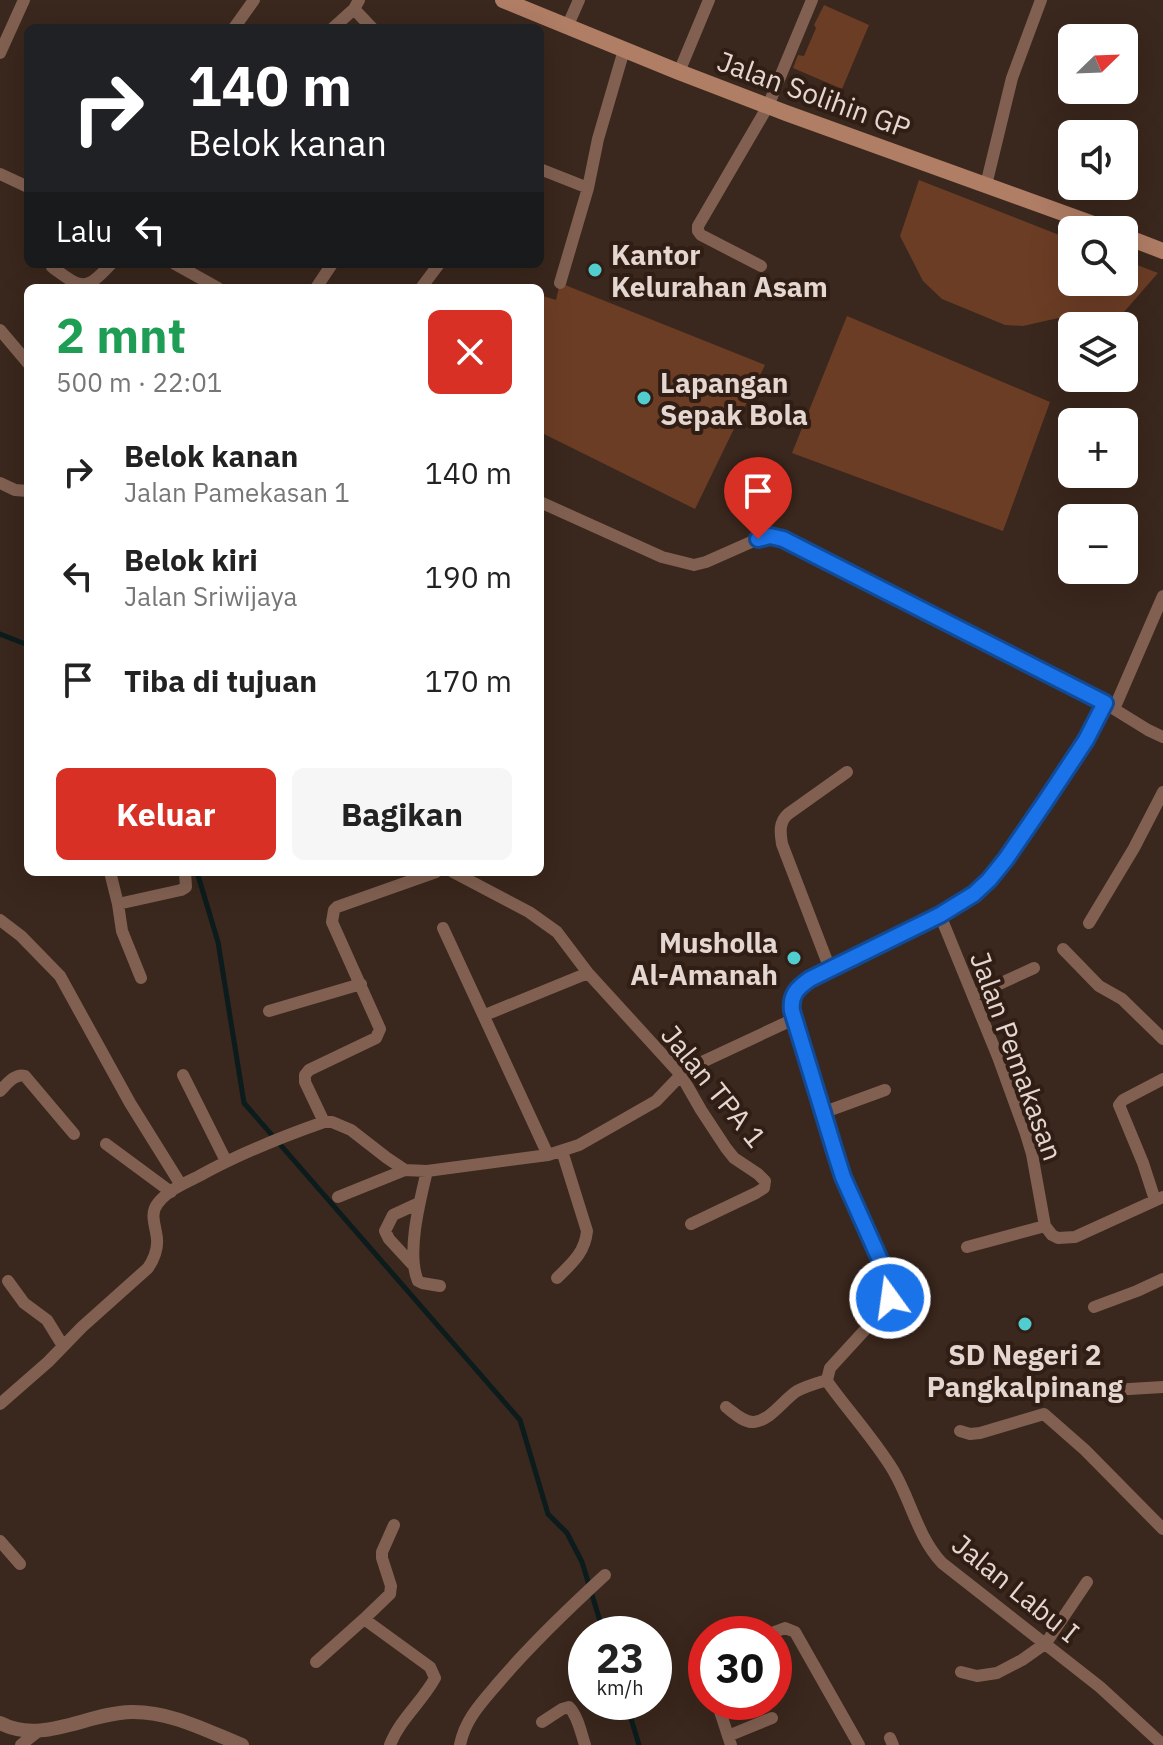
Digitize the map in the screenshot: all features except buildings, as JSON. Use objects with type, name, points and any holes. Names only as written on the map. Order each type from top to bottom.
[{"type":"main road","name":"Jalan Solihin GP","points":[[503,0],[768,106],[1069,216]]},
{"type":"main road","points":[[1138,241],[1163,251]]},
{"type":"street","points":[[0,53],[24,0]]},
{"type":"street","points":[[237,24],[254,0]]},
{"type":"street","points":[[567,27],[579,0]]},
{"type":"street","points":[[679,72],[709,0]]},
{"type":"street","points":[[761,266],[701,235],[698,226],[768,106],[812,0]]},
{"type":"street","points":[[986,185],[1012,78],[1041,0]]},
{"type":"street","points":[[337,24],[357,4],[370,24]]},
{"type":"street","points":[[560,283],[624,50]]},
{"type":"street","points":[[544,171],[588,188]]},
{"type":"street","points":[[0,174],[24,185]]},
{"type":"street","points":[[54,268],[78,284]]},
{"type":"street","points":[[89,284],[107,268]]},
{"type":"street","points":[[182,268],[211,284]]},
{"type":"street","points":[[0,330],[24,358]]},
{"type":"street","points":[[0,483],[24,491]]},
{"type":"street","points":[[544,504],[662,557],[694,565],[758,539],[770,536],[783,539],[1110,706],[1163,737]]},
{"type":"street","points":[[726,1407],[741,1419],[757,1422],[796,1392],[827,1380],[830,1368],[885,1308],[892,1289],[843,1177],[794,1019],[793,994],[801,985],[940,915],[974,894],[997,869],[1110,706],[1163,596]]},
{"type":"street","points":[[830,969],[782,844],[781,825],[783,818],[847,772]]},
{"type":"street","points":[[1089,923],[1163,792]]},
{"type":"street","points":[[111,876],[122,931],[141,978]]},
{"type":"street","points":[[118,904],[181,890],[186,887],[185,876]]},
{"type":"street","points":[[324,1122],[305,1082],[305,1075],[309,1070],[376,1038],[379,1033],[379,1024],[332,922],[334,910],[425,876]]},
{"type":"street","name":"Jalan TPA 1","points":[[460,876],[557,932],[588,973],[681,1075],[726,1148],[742,1164],[761,1176],[764,1188],[691,1224]]},
{"type":"street","name":"Jalan Pemakasan","points":[[940,915],[1026,1134],[1045,1226]]},
{"type":"street","points":[[0,920],[21,936],[60,976],[176,1188]]},
{"type":"street","points":[[443,928],[548,1155]]},
{"type":"street","points":[[1063,949],[1099,986],[1122,999],[1163,1039]]},
{"type":"street","points":[[973,996],[1034,968]]},
{"type":"street","points":[[485,1015],[588,973]]},
{"type":"street","points":[[269,1011],[361,984]]},
{"type":"street","points":[[338,1197],[405,1170],[427,1171],[548,1155],[579,1145],[656,1101],[681,1075],[700,1063],[794,1019]]},
{"type":"street","points":[[183,1075],[226,1161]]},
{"type":"street","points":[[0,1091],[16,1076],[25,1076],[74,1134]]},
{"type":"street","points":[[967,1247],[1045,1226],[1058,1238],[1075,1237],[1159,1198],[1119,1105],[1163,1079]]},
{"type":"street","points":[[822,1113],[885,1090]]},
{"type":"street","points":[[1,1401],[48,1362],[148,1268],[157,1248],[153,1211],[176,1188],[273,1140],[324,1122],[351,1130],[405,1170]]},
{"type":"street","points":[[106,1144],[176,1188]]},
{"type":"street","points":[[557,1278],[575,1261],[586,1242],[587,1231],[562,1151]]},
{"type":"street","points":[[412,1264],[419,1203],[427,1171]]},
{"type":"street","points":[[419,1203],[393,1215],[385,1231],[412,1264],[418,1281],[440,1286]]},
{"type":"street","points":[[1094,1307],[1163,1279]]},
{"type":"street","points":[[8,1281],[24,1303],[47,1320],[63,1346]]},
{"type":"street","name":"Jalan Labu I","points":[[827,1380],[894,1472],[923,1538],[933,1553],[952,1572],[1100,1687],[1163,1745]]},
{"type":"street","points":[[1096,1391],[1163,1387]]},
{"type":"street","points":[[960,1431],[980,1433],[1044,1414],[1085,1450],[1163,1529]]},
{"type":"street","points":[[316,1662],[390,1594],[391,1586],[382,1552],[394,1525]]},
{"type":"street","points":[[0,1541],[20,1564]]},
{"type":"street","points":[[460,1745],[463,1730],[472,1714],[513,1665],[605,1575]]},
{"type":"street","points":[[961,1672],[977,1676],[997,1673],[1046,1643],[1087,1582]]},
{"type":"street","points":[[364,1619],[430,1667],[435,1678],[404,1719],[390,1745]]},
{"type":"street","points":[[792,1631],[859,1745]]},
{"type":"street","points":[[542,1722],[569,1707],[585,1745]]},
{"type":"street","points":[[0,1723],[21,1732],[37,1732],[103,1715],[133,1712],[176,1719],[242,1745]]},
{"type":"street","points":[[723,1720],[730,1740],[768,1720]]},
{"type":"street","points":[[21,1745],[37,1732]]},
{"type":"shaded area","points":[[824,5],[869,25],[842,89],[793,68],[798,55],[804,56]]},
{"type":"shaded area","points":[[919,180],[1058,235],[1058,296],[1138,296],[1124,312],[1058,312],[1058,318],[1023,326],[1005,325],[942,299],[923,281],[900,236]]},
{"type":"shaded area","points":[[1138,265],[1158,273],[1138,296]]},
{"type":"shaded area","name":"Lapangan Sepak Bola","points":[[560,283],[765,365],[695,509],[544,434],[544,296],[556,300]]},
{"type":"shaded area","points":[[847,316],[1050,402],[1003,531],[792,453]]},
{"type":"waterway","points":[[0,634],[24,643]]},
{"type":"waterway","points":[[198,876],[218,942],[244,1103],[520,1420],[548,1514],[567,1533],[582,1562],[598,1616]]},
{"type":"waterway","points":[[631,1720],[639,1745]]},
{"type":"place","name":"Kantor Kelurahan Asam","points":[[595,270]]},
{"type":"place","name":"Lapangan Sepak Bola","points":[[644,398]]},
{"type":"place","name":"Musholla Al-Amanah","points":[[794,958]]},
{"type":"place","name":"SD Negeri 2 Pangkalpinang","points":[[1025,1324]]},
{"type":"route","points":[[758,539],[770,536],[783,539],[1105,703],[1086,740],[1006,859],[974,894],[940,915],[810,979],[793,994],[792,1011],[812,1081],[843,1177],[889,1280],[892,1289],[890,1298]]}]
